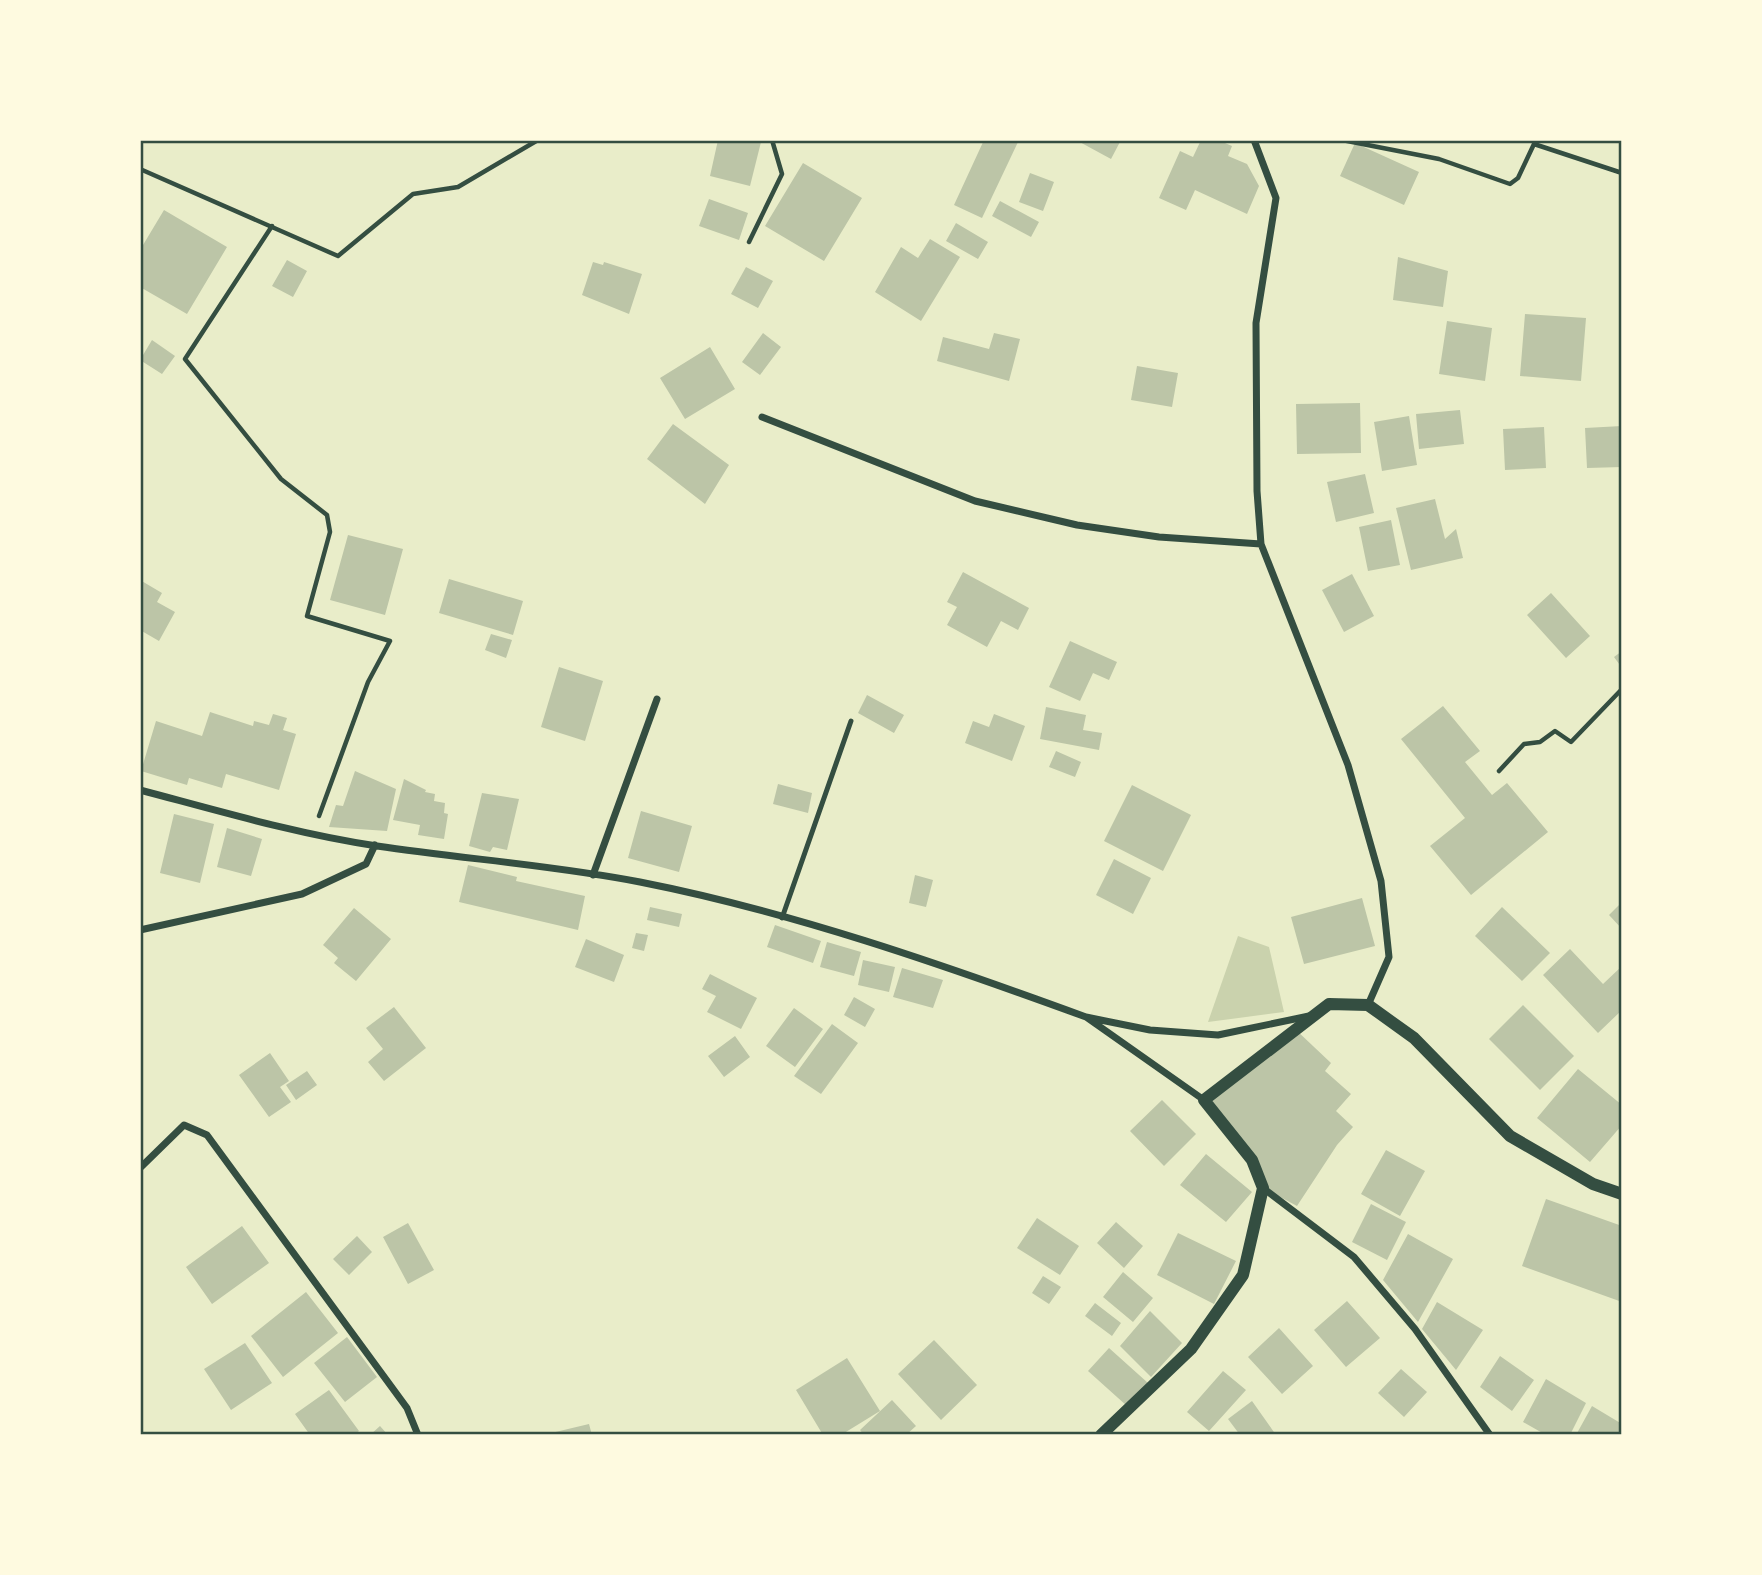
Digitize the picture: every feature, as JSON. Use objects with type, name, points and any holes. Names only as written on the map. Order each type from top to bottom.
[{"type":"street","points":[[1254,140],[1276,198],[1256,323],[1257,491],[1261,544],[1348,765],[1381,881],[1389,957],[1368,1005]]},
{"type":"street","points":[[762,417],[975,501],[1077,525],[1145,535],[1261,544]]},
{"type":"street","points":[[593,875],[657,699]]},
{"type":"street","points":[[140,790],[313,833],[374,845],[640,882],[782,918],[962,972],[1086,1017],[1150,1030],[1218,1035],[1314,1015]]},
{"type":"street","points":[[140,930],[302,894],[366,864],[374,845]]},
{"type":"street","points":[[1204,1100],[1329,1004],[1368,1005],[1414,1038],[1510,1136],[1593,1184],[1622,1194]]},
{"type":"street","points":[[1086,1017],[1204,1100],[1252,1160],[1263,1188],[1354,1257],[1415,1329],[1490,1435]]},
{"type":"street","points":[[140,1168],[184,1125],[207,1135],[407,1408],[418,1435]]},
{"type":"street","points":[[1101,1435],[1191,1349],[1243,1275],[1263,1188]]},
{"type":"lane","points":[[782,918],[851,721]]},
{"type":"path","points":[[140,169],[338,256],[413,194],[458,187],[538,140]]},
{"type":"path","points":[[749,242],[782,174],[772,140]]},
{"type":"path","points":[[1342,140],[1439,159],[1510,184],[1518,178],[1534,144],[1622,173]]},
{"type":"path","points":[[272,226],[186,359],[281,479],[327,515],[330,532],[307,616],[390,641],[368,682],[313,833]]},
{"type":"path","points":[[1499,771],[1524,744],[1539,741],[1555,731],[1571,742],[1622,689]]},
{"type":"green space","points":[[1238,936],[1269,947],[1284,1012],[1208,1022]]},
{"type":"building","points":[[718,140],[761,142],[750,186],[710,176]]},
{"type":"building","points":[[984,140],[1019,140],[982,218],[954,205]]},
{"type":"building","points":[[1076,140],[1121,140],[1111,159]]},
{"type":"building","points":[[1201,140],[1218,140],[1232,146],[1228,156],[1247,164],[1259,186],[1247,214],[1195,190],[1186,210],[1159,198],[1180,151],[1193,157]]},
{"type":"building","points":[[1355,143],[1419,172],[1404,205],[1340,176]]},
{"type":"building","points":[[803,163],[862,198],[824,261],[765,226]]},
{"type":"building","points":[[1030,173],[1054,182],[1043,211],[1019,202]]},
{"type":"building","points":[[709,199],[748,213],[739,240],[699,226]]},
{"type":"building","points":[[1000,201],[1039,222],[1031,237],[992,216]]},
{"type":"building","points":[[164,210],[227,247],[187,314],[140,287],[140,250]]},
{"type":"building","points":[[956,223],[988,242],[978,259],[946,241]]},
{"type":"building","points":[[930,239],[960,257],[921,321],[875,292],[901,247],[918,258]]},
{"type":"building","points":[[1398,257],[1448,271],[1443,307],[1393,300]]},
{"type":"building","points":[[287,260],[307,271],[293,297],[272,286]]},
{"type":"building","points":[[593,262],[603,265],[604,262],[642,274],[629,314],[582,295]]},
{"type":"building","points":[[746,267],[773,281],[758,308],[731,294]]},
{"type":"building","points":[[1525,314],[1586,318],[1581,381],[1520,376]]},
{"type":"building","points":[[1447,321],[1492,328],[1485,381],[1439,374]]},
{"type":"building","points":[[763,333],[781,347],[760,375],[742,362]]},
{"type":"building","points":[[994,333],[1020,339],[1009,381],[937,361],[943,337],[989,349]]},
{"type":"building","points":[[152,340],[175,356],[162,374],[140,360]]},
{"type":"building","points":[[710,347],[735,389],[685,419],[660,378]]},
{"type":"building","points":[[1137,366],[1178,373],[1172,407],[1131,400]]},
{"type":"building","points":[[1360,403],[1361,453],[1297,454],[1296,404]]},
{"type":"building","points":[[1460,410],[1464,444],[1419,449],[1416,414]]},
{"type":"building","points":[[1409,416],[1417,465],[1382,471],[1374,422]]},
{"type":"building","points":[[673,424],[729,465],[705,504],[647,459]]},
{"type":"building","points":[[1622,426],[1622,467],[1587,468],[1585,428]]},
{"type":"building","points":[[1544,427],[1546,468],[1505,470],[1503,429]]},
{"type":"building","points":[[1365,474],[1374,513],[1336,522],[1327,482]]},
{"type":"building","points":[[1435,499],[1445,539],[1456,529],[1463,558],[1411,570],[1396,508]]},
{"type":"building","points":[[1391,520],[1400,565],[1368,571],[1359,527]]},
{"type":"building","points":[[348,535],[403,549],[385,615],[330,600]]},
{"type":"building","points":[[963,572],[1029,608],[1018,630],[1001,621],[987,647],[947,625],[957,607],[947,602]]},
{"type":"building","points":[[1352,574],[1374,616],[1344,632],[1322,590]]},
{"type":"building","points":[[449,579],[523,601],[513,635],[439,613]]},
{"type":"building","points":[[140,580],[162,593],[157,602],[175,612],[159,641],[140,630]]},
{"type":"building","points":[[1551,593],[1590,636],[1566,658],[1527,615]]},
{"type":"building","points":[[491,634],[512,640],[506,658],[485,650]]},
{"type":"building","points":[[1070,641],[1117,662],[1109,680],[1093,673],[1080,701],[1049,687]]},
{"type":"building","points":[[1622,651],[1622,668],[1614,657]]},
{"type":"building","points":[[559,667],[603,681],[585,741],[541,727]]},
{"type":"building","points":[[867,695],[904,715],[894,733],[858,713]]},
{"type":"building","points":[[1443,706],[1480,751],[1465,762],[1492,795],[1507,783],[1548,832],[1471,895],[1430,846],[1465,818],[1401,739]]},
{"type":"building","points":[[1046,707],[1086,715],[1083,730],[1102,733],[1099,750],[1040,739]]},
{"type":"building","points":[[210,712],[253,726],[254,721],[269,725],[273,714],[287,718],[283,730],[296,734],[279,790],[226,774],[222,788],[189,778],[187,785],[141,771],[156,721],[202,736]]},
{"type":"building","points":[[994,714],[1025,726],[1012,761],[965,743],[973,721],[989,727]]},
{"type":"building","points":[[1056,751],[1081,762],[1075,777],[1049,767]]},
{"type":"building","points":[[355,771],[396,789],[387,831],[329,827],[336,805],[343,806]]},
{"type":"building","points":[[404,779],[426,790],[425,792],[435,794],[434,801],[445,803],[444,813],[448,814],[444,839],[418,835],[420,825],[393,820]]},
{"type":"building","points":[[778,784],[812,793],[808,813],[773,804]]},
{"type":"building","points":[[1132,785],[1191,815],[1163,871],[1104,841]]},
{"type":"building","points":[[482,793],[519,799],[507,850],[493,847],[490,852],[469,846]]},
{"type":"building","points":[[641,811],[692,826],[679,872],[628,858]]},
{"type":"building","points":[[174,814],[214,824],[200,883],[160,873]]},
{"type":"building","points":[[227,828],[262,839],[251,876],[217,867]]},
{"type":"building","points":[[1114,859],[1151,878],[1133,914],[1096,895]]},
{"type":"building","points":[[468,865],[517,877],[516,881],[585,896],[578,930],[459,902]]},
{"type":"building","points":[[915,875],[933,880],[926,907],[909,903]]},
{"type":"building","points":[[1362,898],[1375,946],[1304,964],[1291,917]]},
{"type":"building","points":[[1622,902],[1622,929],[1609,915]]},
{"type":"building","points":[[650,907],[682,914],[679,927],[647,920]]},
{"type":"building","points":[[1502,907],[1550,953],[1522,981],[1475,936]]},
{"type":"building","points":[[354,908],[391,939],[356,981],[334,963],[338,958],[323,945]]},
{"type":"building","points":[[775,925],[821,941],[813,963],[767,947]]},
{"type":"building","points":[[636,933],[648,935],[644,951],[632,948]]},
{"type":"building","points":[[586,939],[624,955],[614,982],[575,967]]},
{"type":"building","points":[[827,942],[861,952],[854,976],[820,967]]},
{"type":"building","points":[[1570,949],[1603,984],[1622,966],[1622,1010],[1598,1033],[1543,975]]},
{"type":"building","points":[[863,960],[895,967],[889,992],[858,985]]},
{"type":"building","points":[[902,968],[943,980],[933,1008],[893,997]]},
{"type":"building","points":[[710,974],[757,998],[741,1029],[707,1012],[716,996],[702,989]]},
{"type":"building","points":[[854,997],[875,1009],[865,1027],[844,1015]]},
{"type":"building","points":[[1523,1005],[1574,1056],[1540,1090],[1489,1039]]},
{"type":"building","points":[[394,1007],[426,1048],[384,1081],[368,1062],[383,1049],[366,1028]]},
{"type":"building","points":[[794,1008],[823,1029],[795,1067],[766,1046]]},
{"type":"building","points":[[832,1024],[858,1043],[821,1094],[794,1076]]},
{"type":"building","points":[[1295,1029],[1331,1063],[1325,1071],[1351,1094],[1336,1111],[1353,1127],[1337,1145],[1297,1206],[1267,1190],[1204,1100]]},
{"type":"building","points":[[735,1036],[750,1057],[724,1077],[708,1056]]},
{"type":"building","points":[[270,1053],[289,1081],[280,1087],[291,1102],[269,1117],[239,1075]]},
{"type":"building","points":[[1578,1069],[1622,1105],[1622,1125],[1590,1162],[1537,1118]]},
{"type":"building","points":[[307,1071],[317,1085],[296,1100],[286,1085]]},
{"type":"building","points":[[1162,1100],[1196,1134],[1164,1166],[1130,1131]]},
{"type":"building","points":[[1386,1150],[1425,1171],[1400,1216],[1361,1194]]},
{"type":"building","points":[[1206,1154],[1252,1192],[1226,1222],[1180,1185]]},
{"type":"building","points":[[1546,1199],[1622,1226],[1622,1302],[1522,1266]]},
{"type":"building","points":[[1371,1204],[1406,1222],[1387,1260],[1352,1242]]},
{"type":"building","points":[[1037,1218],[1079,1246],[1060,1275],[1017,1248]]},
{"type":"building","points":[[1116,1222],[1143,1246],[1124,1268],[1097,1243]]},
{"type":"building","points":[[408,1223],[434,1270],[408,1284],[383,1237]]},
{"type":"building","points":[[242,1226],[269,1263],[212,1304],[186,1267]]},
{"type":"building","points":[[1178,1233],[1236,1261],[1214,1304],[1157,1275]]},
{"type":"building","points":[[1408,1234],[1453,1259],[1418,1322],[1383,1280]]},
{"type":"building","points":[[357,1236],[372,1252],[349,1275],[333,1259]]},
{"type":"building","points":[[1123,1272],[1153,1298],[1133,1322],[1103,1297]]},
{"type":"building","points":[[1043,1276],[1061,1287],[1049,1304],[1032,1293]]},
{"type":"building","points":[[306,1292],[338,1333],[283,1377],[251,1336]]},
{"type":"building","points":[[1347,1301],[1380,1338],[1346,1367],[1314,1330]]},
{"type":"building","points":[[1437,1302],[1483,1330],[1456,1370],[1422,1329]]},
{"type":"building","points":[[1095,1303],[1121,1323],[1112,1336],[1085,1316]]},
{"type":"building","points":[[1150,1311],[1182,1343],[1151,1377],[1120,1346]]},
{"type":"building","points":[[1279,1328],[1313,1366],[1282,1394],[1248,1357]]},
{"type":"building","points":[[347,1337],[377,1377],[345,1402],[314,1363]]},
{"type":"building","points":[[934,1340],[977,1385],[941,1420],[898,1374]]},
{"type":"building","points":[[245,1343],[272,1383],[231,1410],[204,1369]]},
{"type":"building","points":[[1109,1348],[1148,1383],[1127,1406],[1088,1371]]},
{"type":"building","points":[[1500,1356],[1534,1380],[1512,1411],[1480,1387]]},
{"type":"building","points":[[847,1358],[880,1411],[841,1435],[823,1435],[796,1390]]},
{"type":"building","points":[[1401,1369],[1427,1392],[1404,1417],[1378,1393]]},
{"type":"building","points":[[1223,1371],[1246,1390],[1209,1431],[1187,1412]]},
{"type":"building","points":[[1546,1379],[1586,1403],[1570,1435],[1546,1435],[1523,1422]]},
{"type":"building","points":[[329,1390],[359,1431],[354,1435],[310,1435],[295,1414]]},
{"type":"building","points":[[892,1400],[916,1426],[906,1435],[864,1435],[860,1430]]},
{"type":"building","points":[[1252,1401],[1276,1435],[1240,1435],[1228,1419]]},
{"type":"building","points":[[1592,1406],[1622,1424],[1622,1435],[1576,1435]]},
{"type":"building","points":[[589,1424],[592,1435],[547,1435],[547,1434]]},
{"type":"building","points":[[380,1426],[388,1435],[370,1435]]}]
